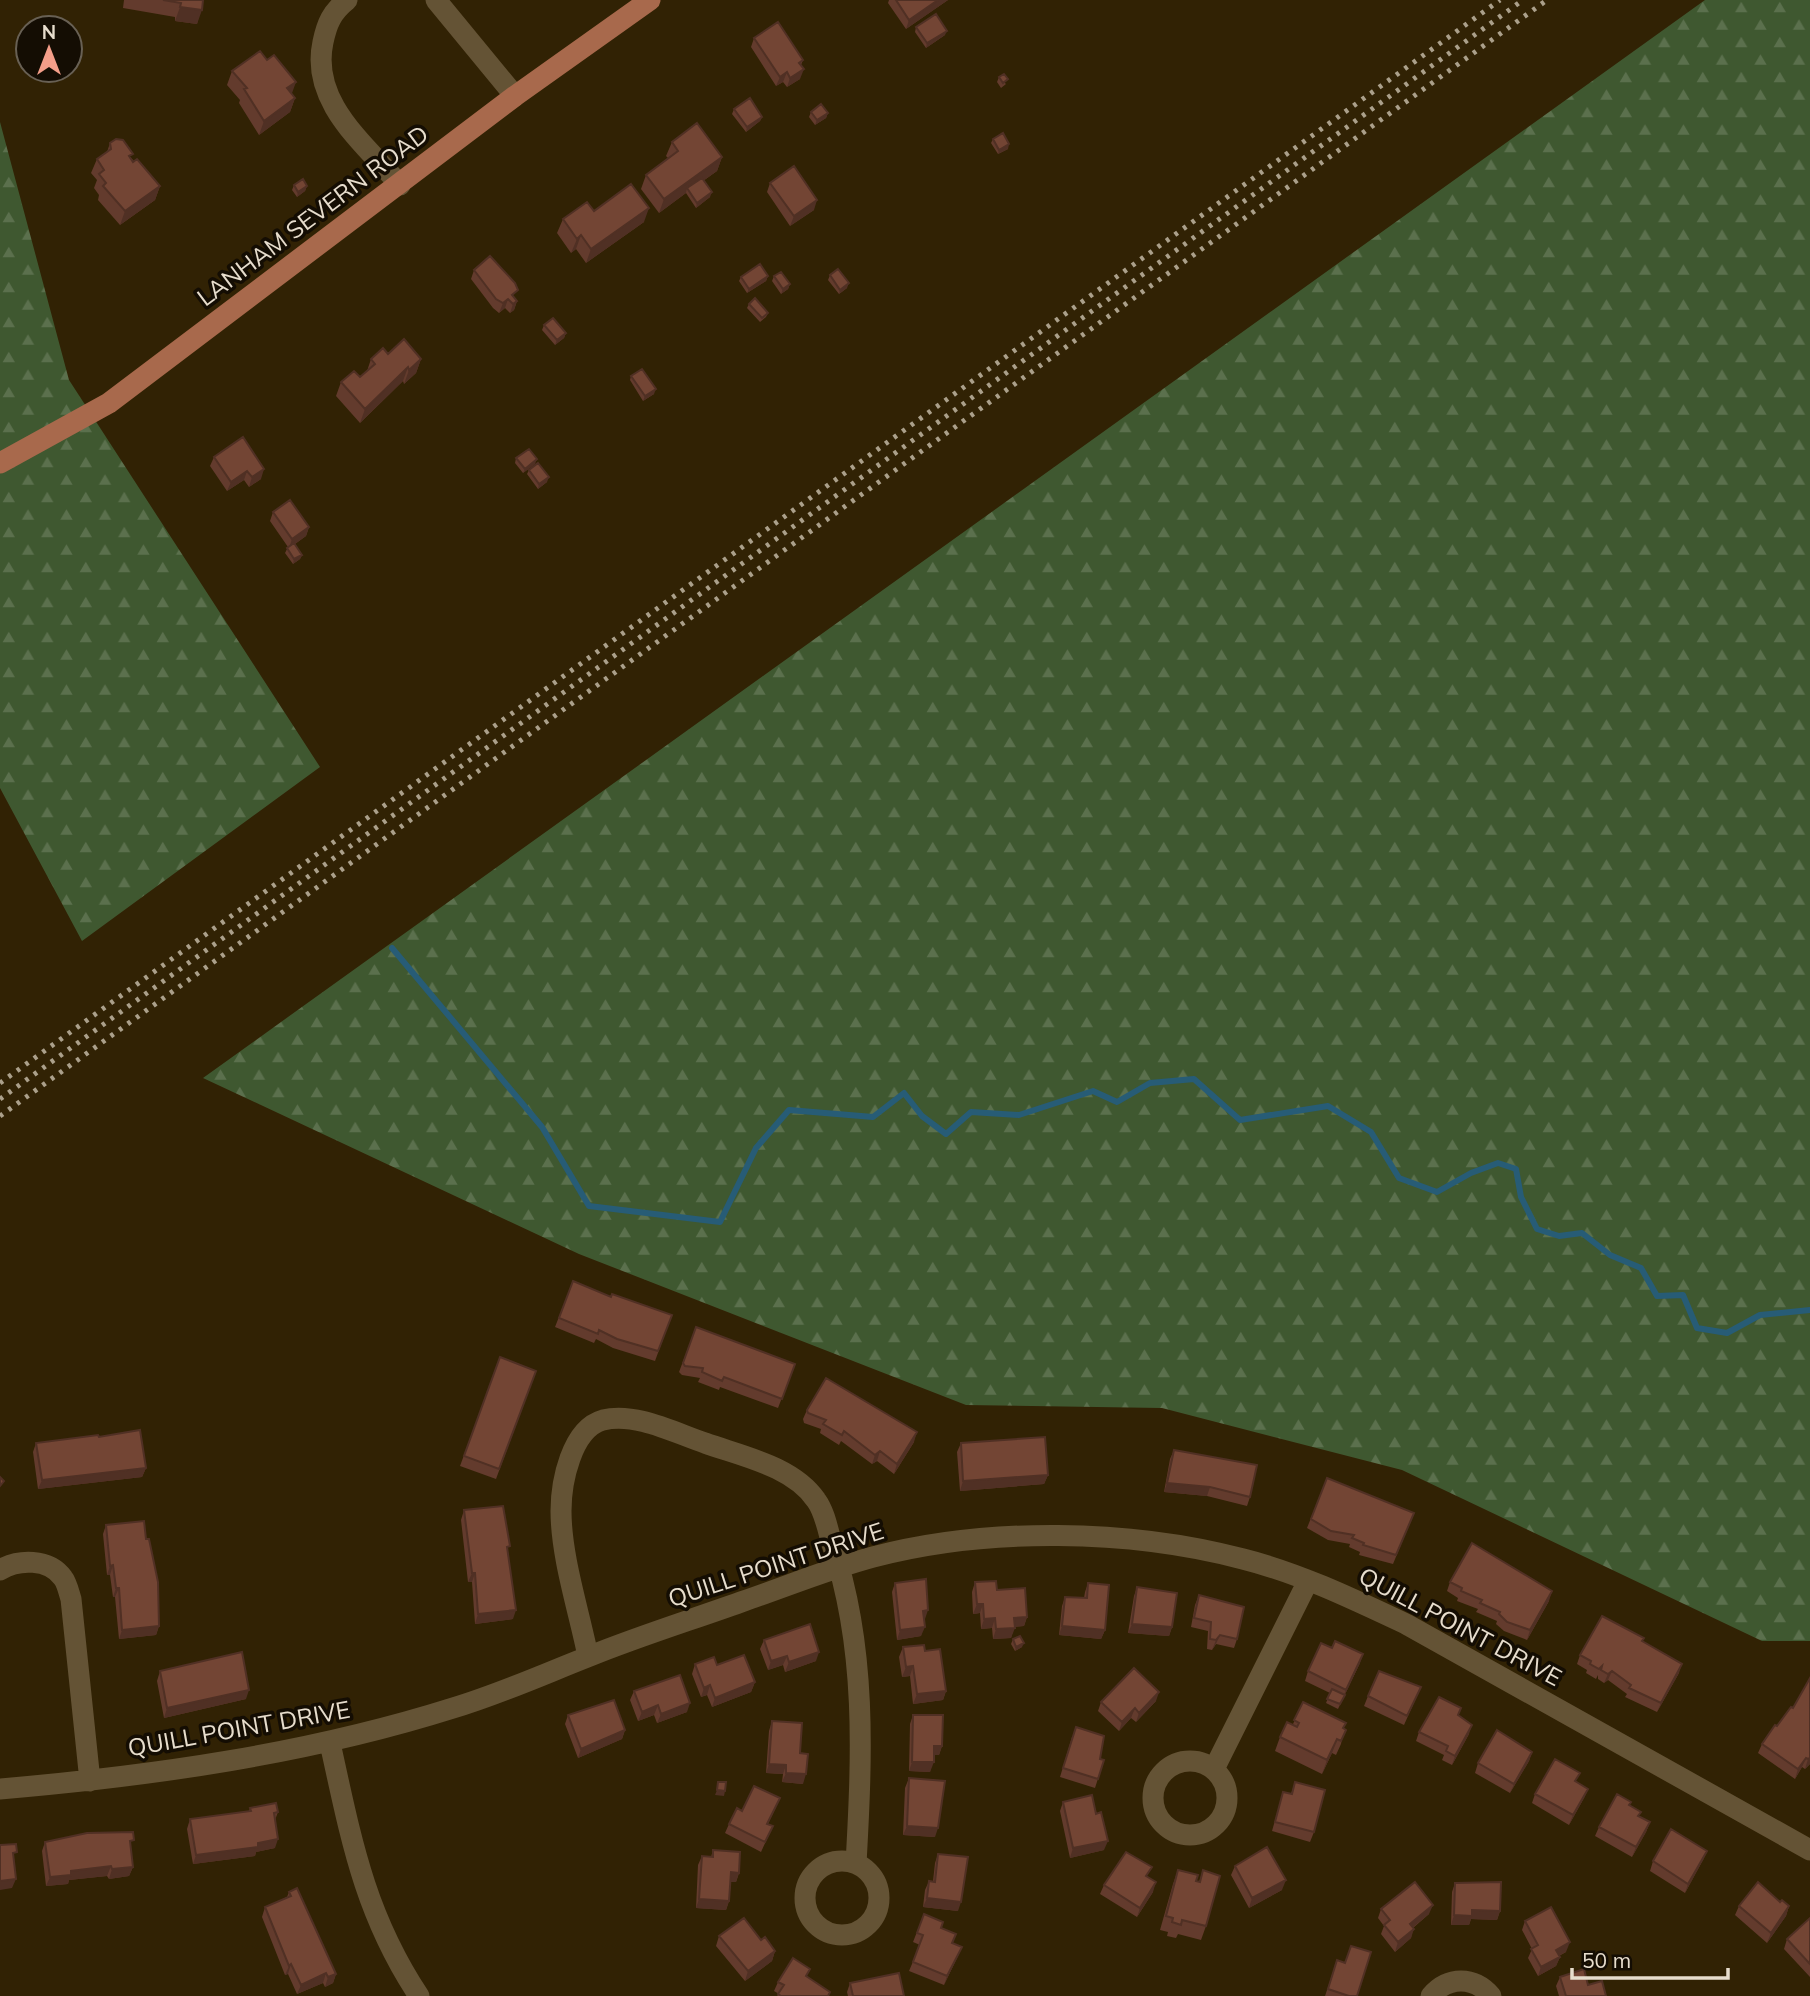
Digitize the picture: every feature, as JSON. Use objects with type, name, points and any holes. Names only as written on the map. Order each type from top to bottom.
[{"type":"main road","name":"LANHAM SEVERN ROAD","points":[[0,463],[109,403],[515,96],[650,0]]},
{"type":"street","points":[[347,0],[327,23],[320,58],[323,85],[336,111],[400,185]]},
{"type":"street","points":[[436,0],[515,96]]},
{"type":"street","points":[[588,1656],[561,1509],[570,1461],[577,1442],[590,1427],[602,1420],[621,1419],[651,1424],[786,1473],[806,1488],[818,1502],[840,1567],[858,1670],[862,1752],[856,1864]]},
{"type":"street","name":"QUILL POINT DRIVE","points":[[0,1789],[90,1781],[330,1743],[523,1685],[588,1656],[840,1567],[936,1544],[1006,1538],[1098,1538],[1198,1548],[1254,1562],[1308,1581],[1406,1624],[1810,1849]]},
{"type":"street","points":[[0,1570],[24,1561],[52,1569],[63,1578],[71,1599],[90,1781]]},
{"type":"street","points":[[1214,1769],[1308,1581]]},
{"type":"street","points":[[330,1743],[359,1875],[379,1925],[419,1996]]},
{"type":"street","points":[[1431,1996],[1441,1986],[1464,1980],[1475,1983],[1492,1996]]},
{"type":"green space","points":[[1705,0],[1810,0],[1810,1641],[1762,1641],[1402,1470],[1162,1408],[966,1405],[579,1254],[203,1078]]},
{"type":"green space","points":[[0,122],[69,380],[320,767],[82,941],[0,788]]},
{"type":"building","points":[[163,0],[203,0],[202,10],[180,7],[181,3]]},
{"type":"building","points":[[896,0],[938,0],[909,20]]},
{"type":"building","points":[[936,14],[947,31],[927,43],[916,27]]},
{"type":"building","points":[[778,22],[803,60],[799,63],[804,69],[790,78],[787,72],[780,77],[754,38]]},
{"type":"building","points":[[260,51],[267,60],[274,55],[296,82],[287,88],[295,98],[264,121],[244,89],[247,88],[232,71]]},
{"type":"building","points":[[1004,74],[1008,79],[1003,83],[999,77]]},
{"type":"building","points":[[750,98],[762,117],[747,127],[734,109]]},
{"type":"building","points":[[821,104],[828,113],[817,120],[811,112]]},
{"type":"building","points":[[697,123],[722,157],[664,199],[646,175],[678,151],[672,142]]},
{"type":"building","points":[[1003,133],[1009,144],[999,150],[993,139]]},
{"type":"building","points":[[116,139],[123,140],[133,154],[129,156],[133,162],[137,159],[160,186],[125,211],[103,186],[106,183],[99,174],[104,170],[97,159],[111,149],[110,143]]},
{"type":"building","points":[[794,166],[817,200],[794,216],[770,183]]},
{"type":"building","points":[[702,178],[712,192],[697,203],[687,188]]},
{"type":"building","points":[[303,179],[307,186],[298,192],[294,185]]},
{"type":"building","points":[[631,184],[649,208],[591,249],[581,235],[577,239],[563,219],[587,202],[594,211]]},
{"type":"building","points":[[490,256],[515,283],[518,290],[512,295],[517,301],[513,304],[508,299],[503,303],[496,299],[474,270]]},
{"type":"building","points":[[760,264],[768,276],[749,289],[741,277]]},
{"type":"building","points":[[838,269],[849,283],[840,290],[830,275]]},
{"type":"building","points":[[781,272],[790,284],[783,289],[774,276]]},
{"type":"building","points":[[755,298],[768,313],[762,318],[749,304]]},
{"type":"building","points":[[553,318],[566,333],[557,340],[544,325]]},
{"type":"building","points":[[404,339],[421,359],[409,370],[408,367],[365,409],[341,382],[354,371],[360,377],[375,364],[371,359],[383,348],[388,354]]},
{"type":"building","points":[[642,369],[656,389],[645,396],[631,376]]},
{"type":"building","points":[[243,437],[264,469],[252,477],[247,471],[231,482],[214,457]]},
{"type":"building","points":[[529,449],[537,459],[525,469],[516,458]]},
{"type":"building","points":[[538,463],[549,477],[539,484],[529,470]]},
{"type":"building","points":[[290,500],[309,527],[292,539],[273,512]]},
{"type":"building","points":[[294,543],[302,555],[294,559],[287,548]]},
{"type":"building","points":[[573,1281],[611,1297],[612,1294],[672,1315],[658,1351],[617,1339],[599,1330],[598,1334],[559,1318]]},
{"type":"building","points":[[696,1327],[795,1364],[782,1399],[724,1377],[722,1381],[702,1372],[703,1368],[685,1366],[683,1363]]},
{"type":"building","points":[[500,1357],[536,1371],[499,1469],[464,1456]]},
{"type":"building","points":[[826,1378],[917,1432],[897,1464],[880,1451],[875,1455],[844,1431],[842,1435],[823,1424],[826,1420],[808,1413],[807,1410]]},
{"type":"building","points":[[140,1430],[146,1468],[42,1480],[36,1443]]},
{"type":"building","points":[[1045,1437],[1048,1475],[963,1481],[961,1443]]},
{"type":"building","points":[[1174,1450],[1257,1465],[1250,1497],[1210,1487],[1167,1483]]},
{"type":"building","points":[[1327,1478],[1414,1513],[1396,1555],[1363,1545],[1364,1543],[1352,1538],[1354,1535],[1331,1531],[1311,1519]]},
{"type":"building","points":[[503,1506],[516,1610],[478,1614],[475,1573],[472,1573],[464,1510]]},
{"type":"building","points":[[144,1521],[158,1582],[159,1626],[122,1630],[119,1588],[116,1588],[113,1565],[110,1566],[106,1525]]},
{"type":"building","points":[[1472,1543],[1552,1591],[1530,1630],[1507,1622],[1500,1612],[1480,1603],[1482,1600],[1461,1591],[1462,1588],[1450,1582]]},
{"type":"building","points":[[926,1579],[928,1610],[923,1611],[925,1627],[900,1630],[895,1583]]},
{"type":"building","points":[[996,1581],[997,1590],[1025,1588],[1027,1617],[1014,1618],[1015,1628],[996,1629],[995,1618],[984,1619],[983,1604],[977,1604],[975,1582]]},
{"type":"building","points":[[1088,1583],[1109,1585],[1105,1630],[1062,1626],[1065,1597],[1087,1598]]},
{"type":"building","points":[[1137,1587],[1177,1593],[1172,1627],[1132,1624]]},
{"type":"building","points":[[1199,1595],[1244,1607],[1237,1639],[1220,1635],[1216,1640],[1210,1639],[1211,1622],[1194,1618]]},
{"type":"building","points":[[1602,1616],[1644,1638],[1642,1641],[1682,1664],[1661,1703],[1629,1688],[1631,1685],[1612,1671],[1608,1674],[1601,1670],[1602,1666],[1599,1669],[1580,1655]]},
{"type":"building","points":[[810,1624],[819,1652],[789,1662],[787,1656],[771,1661],[764,1640]]},
{"type":"building","points":[[1020,1636],[1024,1643],[1016,1647],[1013,1639]]},
{"type":"building","points":[[1335,1641],[1363,1654],[1346,1690],[1308,1671],[1321,1643],[1332,1648]]},
{"type":"building","points":[[924,1645],[925,1651],[940,1649],[946,1691],[917,1694],[913,1666],[906,1667],[903,1647]]},
{"type":"building","points":[[242,1652],[249,1690],[167,1708],[160,1671]]},
{"type":"building","points":[[744,1655],[755,1682],[715,1698],[710,1685],[704,1688],[695,1664],[714,1657],[717,1665]]},
{"type":"building","points":[[1134,1668],[1159,1692],[1139,1713],[1135,1708],[1122,1722],[1101,1702]]},
{"type":"building","points":[[1379,1671],[1421,1687],[1407,1716],[1368,1696]]},
{"type":"building","points":[[680,1675],[690,1703],[661,1714],[658,1705],[642,1712],[634,1691]]},
{"type":"building","points":[[1810,1678],[1810,1758],[1806,1758],[1798,1769],[1762,1744],[1775,1725],[1777,1726],[1791,1707],[1793,1708]]},
{"type":"building","points":[[1332,1689],[1345,1695],[1340,1704],[1327,1699]]},
{"type":"building","points":[[1439,1697],[1461,1708],[1458,1715],[1472,1725],[1455,1756],[1446,1751],[1448,1746],[1419,1732]]},
{"type":"building","points":[[614,1700],[625,1730],[581,1749],[568,1715]]},
{"type":"building","points":[[1303,1702],[1346,1723],[1341,1741],[1337,1739],[1327,1760],[1280,1737],[1287,1722],[1297,1727],[1299,1723],[1294,1720]]},
{"type":"building","points":[[913,1715],[943,1715],[942,1746],[934,1746],[934,1762],[912,1762]]},
{"type":"building","points":[[772,1721],[802,1723],[800,1753],[808,1754],[806,1774],[786,1773],[786,1765],[769,1764]]},
{"type":"building","points":[[1076,1727],[1104,1736],[1100,1759],[1104,1760],[1098,1779],[1063,1768]]},
{"type":"building","points":[[1497,1730],[1532,1752],[1514,1784],[1478,1763]]},
{"type":"building","points":[[1555,1759],[1580,1773],[1575,1781],[1588,1789],[1573,1815],[1535,1794]]},
{"type":"building","points":[[909,1778],[945,1781],[938,1828],[907,1826]]},
{"type":"building","points":[[718,1782],[726,1782],[725,1791],[717,1790]]},
{"type":"building","points":[[1295,1782],[1325,1790],[1314,1832],[1275,1822],[1283,1792],[1292,1794]]},
{"type":"building","points":[[754,1786],[780,1798],[767,1824],[773,1826],[765,1842],[729,1824],[737,1808],[742,1811]]},
{"type":"building","points":[[1617,1794],[1641,1812],[1638,1816],[1650,1822],[1636,1847],[1599,1827]]},
{"type":"building","points":[[1092,1795],[1096,1814],[1101,1812],[1108,1841],[1073,1848],[1063,1802]]},
{"type":"building","points":[[276,1803],[278,1812],[274,1813],[278,1839],[258,1843],[258,1847],[196,1855],[190,1819],[251,1811],[250,1808]]},
{"type":"building","points":[[1671,1829],[1707,1851],[1688,1884],[1653,1861]]},
{"type":"building","points":[[133,1832],[134,1840],[130,1841],[133,1867],[112,1869],[111,1866],[71,1871],[71,1875],[50,1877],[45,1842],[87,1833]]},
{"type":"building","points":[[16,1844],[17,1852],[13,1853],[16,1879],[0,1881],[0,1845]]},
{"type":"building","points":[[1267,1847],[1286,1880],[1252,1898],[1235,1866]]},
{"type":"building","points":[[713,1850],[740,1852],[739,1873],[731,1872],[729,1901],[699,1899],[702,1856],[713,1857]]},
{"type":"building","points":[[1126,1852],[1152,1867],[1146,1876],[1156,1882],[1140,1908],[1104,1885]]},
{"type":"building","points":[[938,1854],[968,1857],[961,1902],[927,1898],[929,1881],[935,1882]]},
{"type":"building","points":[[1178,1870],[1198,1875],[1196,1881],[1200,1882],[1203,1870],[1220,1876],[1206,1926],[1182,1920],[1181,1925],[1166,1916]]},
{"type":"building","points":[[1415,1882],[1433,1905],[1410,1924],[1414,1929],[1398,1942],[1384,1925],[1390,1920],[1381,1909]]},
{"type":"building","points":[[1501,1882],[1500,1911],[1472,1910],[1472,1916],[1454,1915],[1455,1883]]},
{"type":"building","points":[[1758,1882],[1780,1902],[1782,1900],[1789,1906],[1771,1933],[1739,1906]]},
{"type":"building","points":[[297,1888],[336,1974],[328,1977],[326,1973],[301,1985],[291,1964],[289,1966],[265,1907],[291,1896],[289,1892]]},
{"type":"building","points":[[1551,1907],[1570,1942],[1556,1950],[1560,1957],[1541,1967],[1531,1949],[1538,1945],[1525,1921]]},
{"type":"building","points":[[924,1914],[943,1922],[941,1928],[956,1934],[952,1943],[962,1947],[947,1976],[913,1962],[923,1935],[917,1933]]},
{"type":"building","points":[[744,1918],[761,1940],[765,1937],[775,1951],[748,1971],[719,1936]]},
{"type":"building","points":[[1810,1918],[1810,1964],[1787,1939]]},
{"type":"building","points":[[1351,1946],[1371,1952],[1357,1996],[1328,1989],[1337,1960],[1345,1963]]},
{"type":"building","points":[[793,1958],[810,1969],[806,1976],[830,1992],[828,1996],[778,1994],[784,1985],[778,1982]]},
{"type":"building","points":[[1584,1969],[1588,1985],[1602,1981],[1606,1996],[1566,1996],[1560,1977]]},
{"type":"building","points":[[899,1973],[904,1996],[853,1996],[850,1983]]},
{"type":"waterway","points":[[392,948],[542,1127],[589,1206],[720,1222],[756,1148],[789,1110],[873,1117],[904,1093],[922,1116],[946,1134],[971,1112],[1019,1115],[1093,1091],[1117,1102],[1150,1083],[1194,1079],[1240,1120],[1328,1106],[1371,1132],[1399,1178],[1437,1192],[1471,1173],[1498,1163],[1516,1169],[1521,1197],[1537,1229],[1559,1236],[1582,1233],[1610,1255],[1641,1268],[1657,1296],[1683,1295],[1697,1328],[1727,1333],[1760,1315],[1810,1310]]},
{"type":"railway","points":[[0,1083],[1500,0]]},
{"type":"railway","points":[[0,1099],[1523,0]]},
{"type":"railway","points":[[0,1116],[1547,0]]}]
